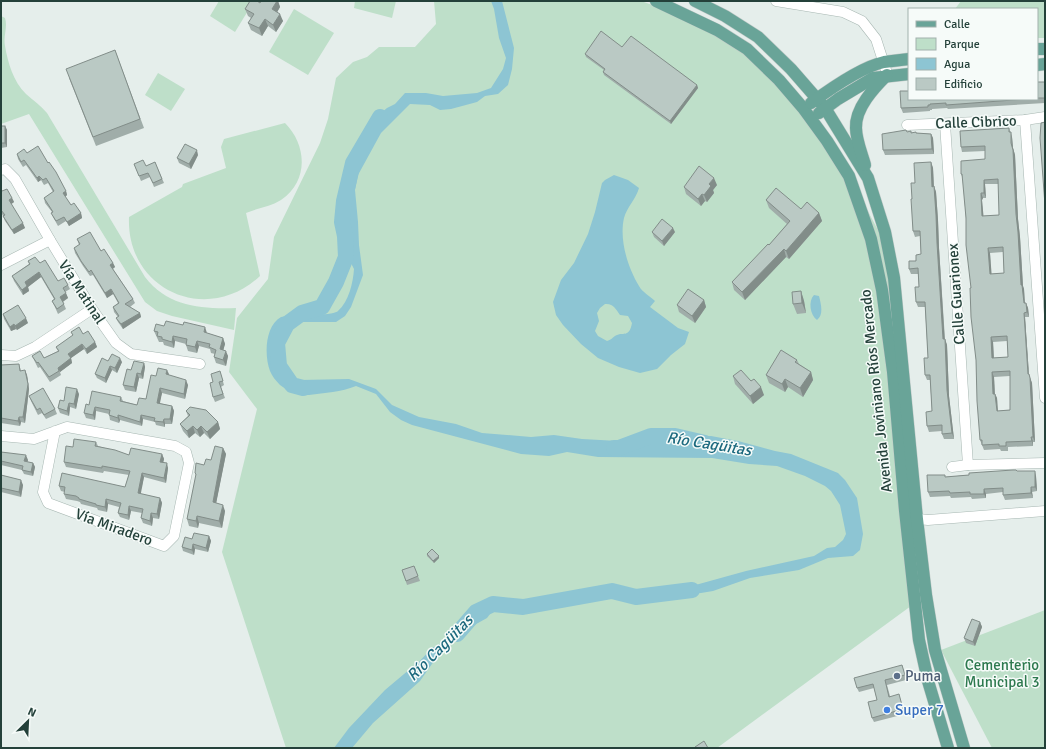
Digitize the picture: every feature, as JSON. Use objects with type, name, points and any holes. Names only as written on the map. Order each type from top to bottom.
[{"type":"main road","name":"Avenida Joviniano Ríos Mercado","points":[[656,1],[717,30],[747,49],[779,80],[812,119],[849,176],[871,239],[882,290],[911,518],[935,650],[964,748]]},
{"type":"main road","name":"Avenida Joviniano Ríos Mercado","points":[[695,1],[725,16],[758,37],[791,69],[825,108],[868,178],[885,232],[894,278],[919,640],[928,681],[948,748]]},
{"type":"main road","points":[[803,108],[868,67],[883,62],[908,59]]},
{"type":"main road","points":[[812,119],[838,99],[873,78],[908,74]]},
{"type":"main road","points":[[868,178],[856,128],[859,112],[868,98],[887,76]]},
{"type":"street","points":[[776,1],[842,12],[862,21],[876,38],[887,76]]},
{"type":"street","name":"Calle Cibrico","points":[[907,125],[1025,120],[1045,117]]},
{"type":"street","points":[[1025,120],[1045,398]]},
{"type":"street","name":"Calle Guarionex","points":[[945,124],[968,465]]},
{"type":"street","name":"Vía Matinal","points":[[1,170],[5,169],[15,179],[92,309],[116,343],[131,354],[200,364]]},
{"type":"street","points":[[1,265],[50,240]]},
{"type":"street","points":[[1,354],[16,356],[35,347],[92,309]]},
{"type":"street","name":"Vía Miradero","points":[[1,436],[34,439],[67,426],[175,446],[186,452],[189,463],[174,536],[164,546],[48,503],[43,492],[55,431]]},
{"type":"street","points":[[952,467],[968,465],[1045,463]]},
{"type":"street","points":[[911,518],[928,520],[1045,511]]},
{"type":"green space","points":[[219,1],[254,1],[235,32],[210,16]]},
{"type":"green space","points":[[355,1],[396,1],[392,18],[354,8]]},
{"type":"green space","points":[[434,1],[641,1],[692,19],[743,50],[788,92],[863,202],[879,232],[890,283],[926,595],[717,748],[286,748],[222,552],[257,409],[229,372],[237,318],[268,279],[274,237],[320,143],[328,119],[336,78],[353,62],[367,57],[379,47],[415,47],[436,24]]},
{"type":"green space","points":[[961,1],[1045,1],[1045,38],[1038,38],[1038,8],[956,8]]},
{"type":"green space","points":[[294,9],[334,33],[308,75],[269,52]]},
{"type":"green space","points":[[1,16],[5,18],[6,21],[5,46],[14,78],[21,89],[47,113],[145,277],[164,295],[186,304],[210,308],[236,308],[234,330],[172,316],[157,311],[145,302],[29,114],[1,124]]},
{"type":"green space","points":[[158,73],[185,89],[171,111],[145,95]]},
{"type":"green space","points":[[285,123],[298,142],[301,152],[302,163],[297,183],[281,200],[246,213],[260,276],[239,291],[217,298],[194,299],[174,293],[155,281],[141,264],[132,243],[129,217],[182,187],[183,184],[226,168],[221,147],[224,139]]},
{"type":"green space","name":"Cementerio Municipal 3","points":[[1045,610],[1045,748],[992,748],[941,650]]},
{"type":"water","points":[[491,1],[502,1],[514,48],[512,69],[508,85],[498,94],[485,96],[477,102],[451,109],[440,110],[430,105],[410,104],[381,133],[358,175],[355,190],[363,275],[351,307],[345,316],[336,322],[296,322],[290,320],[281,326],[276,356],[284,375],[300,380],[349,379],[376,389],[392,405],[419,417],[456,424],[482,433],[531,437],[554,435],[582,439],[655,443],[671,442],[690,437],[711,436],[791,454],[838,473],[845,480],[857,498],[863,534],[860,550],[853,556],[828,558],[799,570],[750,578],[713,591],[670,595],[670,590],[681,589],[746,571],[814,556],[827,548],[835,547],[843,540],[846,534],[840,505],[831,491],[825,486],[805,476],[777,466],[749,464],[712,458],[598,457],[567,452],[549,456],[521,454],[412,425],[401,420],[390,412],[376,394],[356,386],[333,392],[301,395],[283,387],[273,377],[268,364],[267,341],[276,321],[284,316],[317,315],[336,312],[342,307],[350,292],[354,269],[344,245],[346,209],[345,185],[351,173],[352,160],[364,150],[368,140],[369,125],[387,108],[395,104],[405,93],[426,93],[443,96],[477,93],[491,88],[503,69],[506,58],[499,38],[494,9]]},
{"type":"water","points":[[614,175],[628,180],[639,188],[627,210],[623,226],[624,244],[631,271],[640,288],[655,301],[650,307],[678,328],[689,332],[685,344],[657,369],[640,373],[619,367],[598,358],[581,344],[563,325],[556,315],[553,302],[561,280],[574,263],[588,234],[602,183]],"holes":[[[605,304],[614,307],[620,315],[628,316],[632,323],[631,328],[627,333],[615,336],[607,341],[598,336],[595,331],[599,321],[597,313],[600,308]]]},
{"type":"water","points":[[814,295],[819,296],[821,306],[821,315],[817,320],[811,311],[810,304]]},
{"type":"water","points":[[489,603],[493,610],[487,618],[460,633],[441,651],[420,681],[373,723],[352,748],[334,748],[349,728],[385,690],[416,665],[432,648],[448,640],[463,621],[474,616]]},
{"type":"building","points":[[250,1],[257,1],[260,3],[261,1],[277,1],[272,9],[280,14],[273,25],[265,19],[259,28],[248,23],[254,14],[245,9]]},
{"type":"building","points":[[601,31],[622,47],[631,36],[697,85],[670,121],[603,72],[605,69],[585,54]]},
{"type":"building","points":[[115,50],[140,119],[93,137],[66,69]]},
{"type":"building","points":[[1038,82],[1045,82],[1045,98],[1038,98]]},
{"type":"building","points":[[900,91],[908,91],[908,100],[1014,100],[946,105],[946,103],[930,104],[928,107],[901,108]]},
{"type":"building","points":[[1045,122],[1045,205],[1040,138],[1041,123]]},
{"type":"building","points":[[1,126],[5,126],[5,143],[1,143]]},
{"type":"building","points":[[1009,128],[1009,132],[1011,132],[1021,285],[1027,312],[1024,313],[1028,374],[1030,378],[1033,437],[1031,437],[1032,441],[1006,442],[1006,446],[999,446],[999,444],[982,445],[982,440],[980,440],[976,360],[971,317],[971,288],[966,245],[966,218],[961,161],[985,159],[985,146],[961,147],[960,131]],"holes":[[[998,179],[999,215],[982,216],[981,193],[984,193],[984,180]],[[1003,247],[1004,273],[990,274],[988,248]],[[1007,336],[1008,357],[992,358],[991,337]],[[1010,371],[1010,410],[997,411],[995,394],[993,394],[992,372]]]},
{"type":"building","points":[[906,130],[907,132],[911,131],[911,133],[916,132],[931,134],[932,149],[883,150],[882,134]]},
{"type":"building","points":[[185,144],[197,150],[189,164],[177,158]]},
{"type":"building","points":[[38,146],[48,163],[49,162],[56,172],[66,191],[63,193],[71,205],[74,203],[81,213],[67,222],[64,217],[56,221],[51,213],[53,212],[44,198],[54,191],[46,178],[43,180],[39,176],[37,178],[24,160],[21,162],[17,154],[24,149],[27,153]]},
{"type":"building","points":[[143,160],[146,166],[155,162],[162,179],[153,183],[148,173],[139,176],[134,164]]},
{"type":"building","points":[[931,162],[932,187],[934,186],[936,215],[943,339],[945,339],[947,390],[952,433],[942,434],[942,425],[927,426],[926,412],[932,411],[930,375],[925,375],[924,358],[928,358],[925,302],[916,302],[915,287],[919,287],[918,268],[909,269],[909,261],[916,261],[916,255],[921,254],[920,231],[913,231],[911,183],[915,183],[914,163]]},
{"type":"building","points":[[699,166],[714,178],[709,184],[711,186],[704,195],[702,194],[698,199],[684,187]]},
{"type":"building","points":[[776,188],[801,209],[807,202],[819,213],[786,251],[784,249],[742,292],[732,282],[768,244],[769,245],[790,221],[766,200]]},
{"type":"building","points":[[1,189],[2,191],[7,189],[12,198],[9,200],[23,223],[12,230],[1,210]]},
{"type":"building","points":[[662,219],[673,228],[662,241],[652,232]]},
{"type":"building","points":[[90,232],[101,251],[104,249],[113,263],[110,265],[133,299],[125,304],[140,313],[121,324],[116,318],[119,316],[113,307],[119,303],[111,289],[105,293],[91,270],[89,272],[81,261],[74,248],[80,244],[77,239]]},
{"type":"building","points":[[35,257],[40,263],[45,260],[58,281],[64,278],[68,285],[63,288],[66,293],[60,297],[64,304],[57,309],[52,301],[55,299],[39,272],[25,282],[27,286],[22,290],[12,276],[30,264],[28,261]]},
{"type":"building","points":[[688,289],[704,300],[692,316],[677,305]]},
{"type":"building","points":[[801,291],[802,303],[793,304],[792,292]]},
{"type":"building","points":[[18,305],[26,318],[15,326],[14,324],[10,327],[3,314]]},
{"type":"building","points":[[166,321],[183,325],[184,322],[205,327],[204,332],[223,338],[220,349],[226,351],[223,360],[214,357],[216,350],[209,347],[210,344],[197,341],[195,347],[186,345],[187,339],[173,336],[172,342],[157,336],[158,332],[154,331],[156,324],[164,326]]},
{"type":"building","points":[[79,327],[83,334],[88,331],[95,342],[86,349],[82,344],[68,354],[71,358],[58,368],[59,371],[49,377],[32,356],[40,351],[44,358],[59,351],[56,347],[73,335],[71,332]]},
{"type":"building","points":[[781,350],[797,360],[795,362],[811,372],[800,388],[785,379],[782,384],[766,375]]},
{"type":"building","points":[[112,354],[120,358],[115,368],[110,366],[105,378],[95,374],[102,358],[108,361]]},
{"type":"building","points":[[134,361],[144,363],[141,374],[137,373],[134,387],[123,385],[127,369],[131,370]]},
{"type":"building","points":[[19,364],[20,371],[25,370],[28,384],[23,417],[19,417],[18,421],[1,418],[1,365]]},
{"type":"building","points":[[158,368],[167,370],[166,374],[186,380],[184,394],[160,388],[157,403],[172,406],[170,419],[164,419],[163,422],[154,421],[155,418],[141,415],[140,422],[118,415],[118,418],[109,415],[110,410],[95,407],[93,415],[84,413],[86,404],[89,405],[92,391],[121,397],[120,401],[137,405],[139,398],[146,399],[151,375],[156,376]]},
{"type":"building","points":[[741,370],[751,381],[754,379],[761,387],[750,396],[733,376]]},
{"type":"building","points":[[220,371],[223,381],[219,382],[223,394],[213,397],[210,383],[213,382],[211,374]]},
{"type":"building","points":[[66,387],[77,389],[74,404],[69,403],[67,411],[58,408],[60,400],[64,401]]},
{"type":"building","points":[[43,388],[55,409],[44,415],[40,408],[37,410],[29,396]]},
{"type":"building","points":[[190,407],[206,410],[218,422],[207,432],[201,426],[197,430],[193,426],[187,431],[180,424],[190,415],[186,411]]},
{"type":"building","points":[[74,439],[96,442],[95,446],[115,450],[129,455],[131,448],[162,454],[160,462],[167,463],[164,478],[142,473],[138,493],[160,498],[157,514],[151,513],[150,521],[141,518],[143,509],[129,506],[128,515],[118,513],[121,503],[106,499],[105,507],[79,499],[76,496],[64,494],[65,487],[59,486],[62,473],[125,487],[130,471],[64,462],[66,446],[73,447]]},
{"type":"building","points":[[215,446],[223,448],[213,502],[223,505],[219,521],[197,516],[196,521],[187,519],[196,474],[196,463],[204,465],[206,459],[211,460]]},
{"type":"building","points":[[1,452],[26,455],[24,461],[33,463],[31,472],[22,470],[23,466],[1,461]]},
{"type":"building","points":[[1016,470],[1035,471],[1035,487],[1031,487],[1031,493],[1003,495],[1003,488],[984,489],[984,494],[970,494],[970,492],[950,493],[949,491],[928,492],[927,475],[945,475],[945,477],[969,475],[969,473]]},
{"type":"building","points":[[1,475],[21,480],[19,492],[1,488]]},
{"type":"building","points":[[194,533],[209,536],[206,548],[193,544],[192,550],[182,547],[185,537],[192,539]]},
{"type":"building","points":[[432,549],[439,556],[433,561],[427,554]]},
{"type":"building","points":[[414,566],[418,576],[406,581],[402,570]]},
{"type":"building","points":[[972,619],[980,622],[973,642],[964,638]]},
{"type":"building","points":[[902,665],[905,675],[885,680],[889,697],[899,694],[903,709],[872,718],[868,702],[877,700],[873,684],[857,688],[854,678]]},
{"type":"building","points":[[704,741],[708,748],[695,747]]},
{"type":"waterway","name":"Río Cagüitas","points":[[303,388],[292,385],[279,366],[277,343],[287,324],[302,313],[322,307],[336,282],[346,257],[345,236],[342,222],[344,201],[353,163],[380,117]]},
{"type":"waterway","name":"Río Cagüitas","points":[[614,448],[619,448],[651,436],[675,436],[705,443]]},
{"type":"waterway","name":"Río Cagüitas","points":[[457,634],[476,612],[493,604],[523,607],[612,591],[636,597],[692,590]]},
{"type":"place","name":"Puma","points":[[897,676]]},
{"type":"place","name":"Super 7","points":[[887,710]]}]
